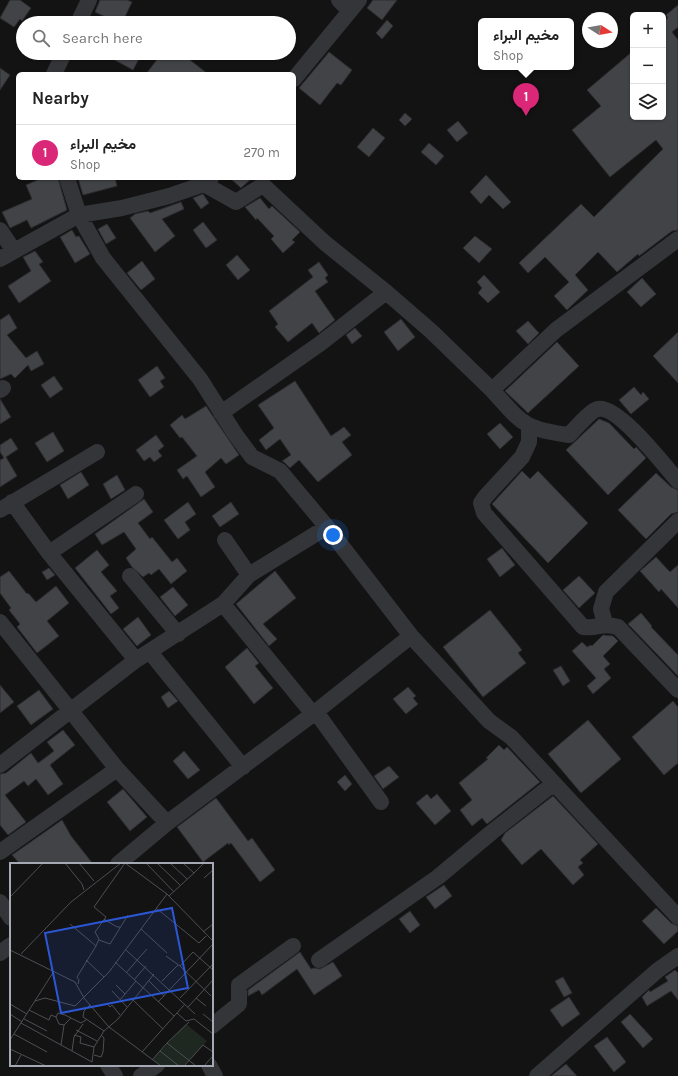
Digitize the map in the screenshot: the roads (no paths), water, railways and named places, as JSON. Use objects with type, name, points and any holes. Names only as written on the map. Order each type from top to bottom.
[{"type":"street","points":[[81,16],[89,0]]},
{"type":"street","points":[[296,76],[349,4]]},
{"type":"street","points":[[55,72],[61,60]]},
{"type":"street","points":[[68,180],[79,215],[103,258],[200,379],[252,456],[280,471],[327,527],[411,636],[489,721],[510,737],[678,917]]},
{"type":"street","points":[[0,230],[7,256],[79,215],[122,208],[169,196],[208,181],[236,202],[263,185],[325,243],[386,292],[431,331],[492,390],[520,422],[542,432],[569,435],[596,409],[606,408],[622,418],[678,480]]},
{"type":"street","points":[[492,390],[556,330],[678,239]]},
{"type":"street","points":[[222,413],[321,343],[386,292]]},
{"type":"street","points":[[529,426],[529,442],[522,457],[481,503],[484,513],[583,627],[592,628],[605,623],[618,626],[678,690]]},
{"type":"street","points":[[97,452],[6,506],[243,767]]},
{"type":"street","points":[[49,553],[136,494]]},
{"type":"street","points":[[605,623],[601,609],[606,592],[678,521]]},
{"type":"street","points":[[0,764],[143,656],[223,604],[249,575],[327,527]]},
{"type":"street","points":[[225,540],[249,575]]},
{"type":"street","points":[[130,576],[178,634]]},
{"type":"street","points":[[223,604],[315,713],[381,802]]},
{"type":"street","points":[[0,622],[117,769],[167,823]]},
{"type":"street","points":[[119,863],[167,823],[315,713],[411,636]]},
{"type":"street","points":[[0,852],[117,769]]},
{"type":"street","points":[[319,960],[438,877],[553,784]]},
{"type":"street","points":[[0,902],[10,917]]},
{"type":"street","points":[[0,953],[10,946]]},
{"type":"street","points":[[213,1025],[239,1004],[239,985],[293,946]]},
{"type":"street","points":[[537,1076],[658,970],[678,956]]},
{"type":"street","points":[[109,1066],[115,1076]]},
{"type":"street","points":[[141,1076],[156,1066]]},
{"type":"street","points":[[210,1066],[215,1076]]},
{"type":"place","name":"مخيم البراء","points":[[526,116]]}]
